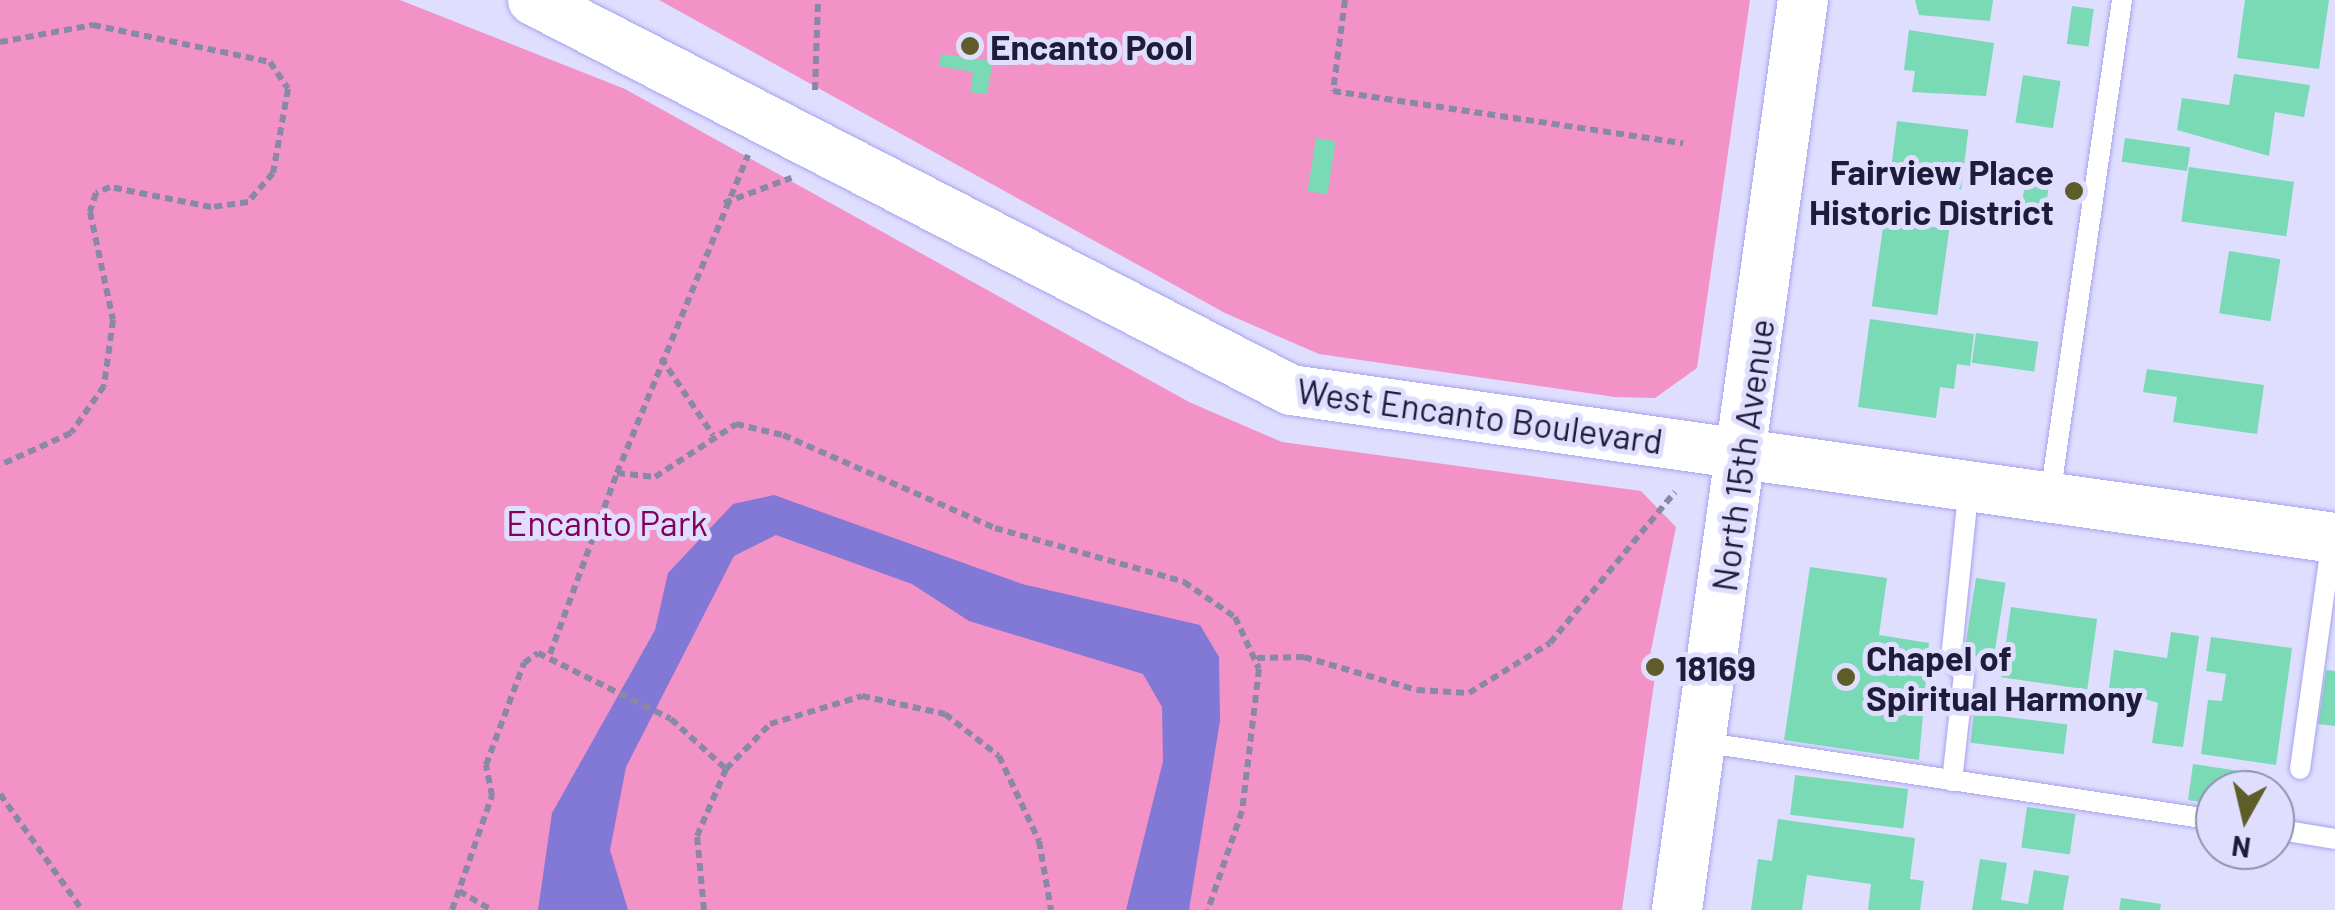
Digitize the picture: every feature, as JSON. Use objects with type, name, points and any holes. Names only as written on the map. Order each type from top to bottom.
[{"type":"street","name":"West Encanto Boulevard","points":[[532,0],[768,116],[1167,334],[1292,390],[1742,450],[2334,538]]},
{"type":"street","name":"North 15th Avenue","points":[[1678,910],[1803,0]]},
{"type":"lane","points":[[2050,496],[2122,0]]},
{"type":"lane","points":[[1952,780],[1964,674],[1951,659],[1969,484]]},
{"type":"lane","points":[[2300,769],[2334,538]]},
{"type":"lane","points":[[1702,742],[2195,817]]},
{"type":"lane","points":[[2295,833],[2335,838]]},
{"type":"path","points":[[815,90],[818,0]]},
{"type":"path","points":[[1345,0],[1333,91],[1683,143]]},
{"type":"path","points":[[0,42],[93,25],[270,62],[288,89],[274,173],[248,202],[211,207],[110,187],[96,193],[90,212],[114,320],[104,386],[70,432],[0,465]]},
{"type":"path","points":[[550,654],[660,357],[722,203],[768,116]]},
{"type":"path","points":[[722,203],[784,184],[800,169]]},
{"type":"path","points":[[660,357],[713,435]]},
{"type":"path","points":[[617,473],[655,477],[713,435],[756,425],[995,528],[1184,582],[1235,617],[1257,658],[1242,811],[1208,910]]},
{"type":"path","points":[[1257,658],[1304,657],[1417,690],[1469,693],[1550,643],[1674,492]]},
{"type":"path","points":[[452,910],[492,796],[486,765],[524,663],[550,654],[670,719],[726,769]]},
{"type":"path","points":[[704,910],[697,836],[726,769],[770,724],[824,703],[884,697],[945,714],[1009,772],[1044,857],[1052,910]]},
{"type":"path","points":[[0,794],[82,910]]},
{"type":"path","points":[[459,891],[492,910]]},
{"type":"green space","name":"Encanto Park","points":[[0,0],[400,0],[625,89],[1189,402],[1282,442],[1641,491],[1676,527],[1646,675],[1655,676],[1622,910],[0,910]]},
{"type":"green space","points":[[659,0],[1750,0],[1697,368],[1655,398],[1615,397],[1319,354],[1225,313]]},
{"type":"shaded area","points":[[774,495],[1022,584],[1200,625],[1219,657],[1220,721],[1189,910],[1126,910],[1163,761],[1162,707],[1143,674],[969,621],[912,584],[776,535],[734,556],[626,767],[610,850],[628,910],[538,910],[552,813],[655,630],[668,573],[733,504]]},
{"type":"building","points":[[1915,0],[1993,0],[1990,21],[1919,15]]},
{"type":"building","points":[[2245,0],[2329,0],[2319,69],[2237,58]]},
{"type":"building","points":[[2072,6],[2094,9],[2088,47],[2067,44]]},
{"type":"building","points":[[1909,30],[1994,43],[1986,96],[1912,92],[1915,71],[1904,70]]},
{"type":"building","points":[[941,54],[993,61],[987,94],[970,92],[973,72],[939,66]]},
{"type":"building","points":[[2234,74],[2310,85],[2304,117],[2275,112],[2269,156],[2177,130],[2182,98],[2229,105]]},
{"type":"building","points":[[2023,75],[2061,81],[2053,128],[2015,122]]},
{"type":"building","points":[[1897,121],[1968,130],[1961,189],[1890,181]]},
{"type":"building","points":[[1316,138],[1336,141],[1327,194],[1308,191]]},
{"type":"building","points":[[2125,138],[2190,147],[2187,171],[2122,162]]},
{"type":"building","points":[[2189,167],[2294,182],[2286,236],[2181,221]]},
{"type":"building","points":[[2027,171],[2051,175],[2045,208],[2022,205]]},
{"type":"building","points":[[1884,220],[1949,229],[1937,315],[1872,306]]},
{"type":"building","points":[[2229,251],[2280,259],[2271,321],[2219,313]]},
{"type":"building","points":[[1870,319],[1974,334],[1970,366],[1957,364],[1954,389],[1940,387],[1936,418],[1858,407]]},
{"type":"building","points":[[1976,333],[2038,342],[2034,371],[1972,363]]},
{"type":"building","points":[[2147,369],[2264,385],[2257,434],[2173,422],[2177,397],[2143,392]]},
{"type":"building","points":[[1810,567],[1887,578],[1879,635],[1929,643],[1919,760],[1784,740]]},
{"type":"building","points":[[1976,578],[2006,583],[1993,660],[1964,655]]},
{"type":"building","points":[[2011,607],[2097,619],[2087,689],[2001,677]]},
{"type":"building","points":[[2171,632],[2199,636],[2183,747],[2152,743],[2158,703],[2109,688],[2114,650],[2167,658]]},
{"type":"building","points":[[2211,637],[2292,648],[2276,765],[2201,754],[2208,700],[2222,701],[2226,674],[2206,671]]},
{"type":"building","points":[[2326,670],[2335,671],[2335,726],[2318,724]]},
{"type":"building","points":[[1974,713],[2067,724],[2064,754],[1970,743]]},
{"type":"building","points":[[2193,764],[2233,770],[2195,770],[2195,801],[2188,800]]},
{"type":"building","points":[[1795,775],[1908,789],[1903,829],[1790,815]]},
{"type":"building","points":[[2027,807],[2076,814],[2070,854],[2021,848]]},
{"type":"building","points":[[1778,819],[1915,838],[1910,879],[1924,881],[1920,910],[1868,910],[1871,884],[1807,875],[1802,910],[1751,910],[1758,859],[1772,861]]},
{"type":"building","points":[[1980,859],[2007,863],[2001,900],[2028,904],[2034,870],[2069,876],[2063,910],[1972,910]]},
{"type":"building","points":[[2121,898],[2161,904],[2160,910],[2119,910]]},
{"type":"place","name":"Encanto Pool","points":[[970,46]]},
{"type":"place","name":"Fairview Place Historic District","points":[[2074,191]]},
{"type":"place","name":"18169","points":[[1655,667]]},
{"type":"place","name":"Chapel of Spiritual Harmony","points":[[1846,677]]}]
